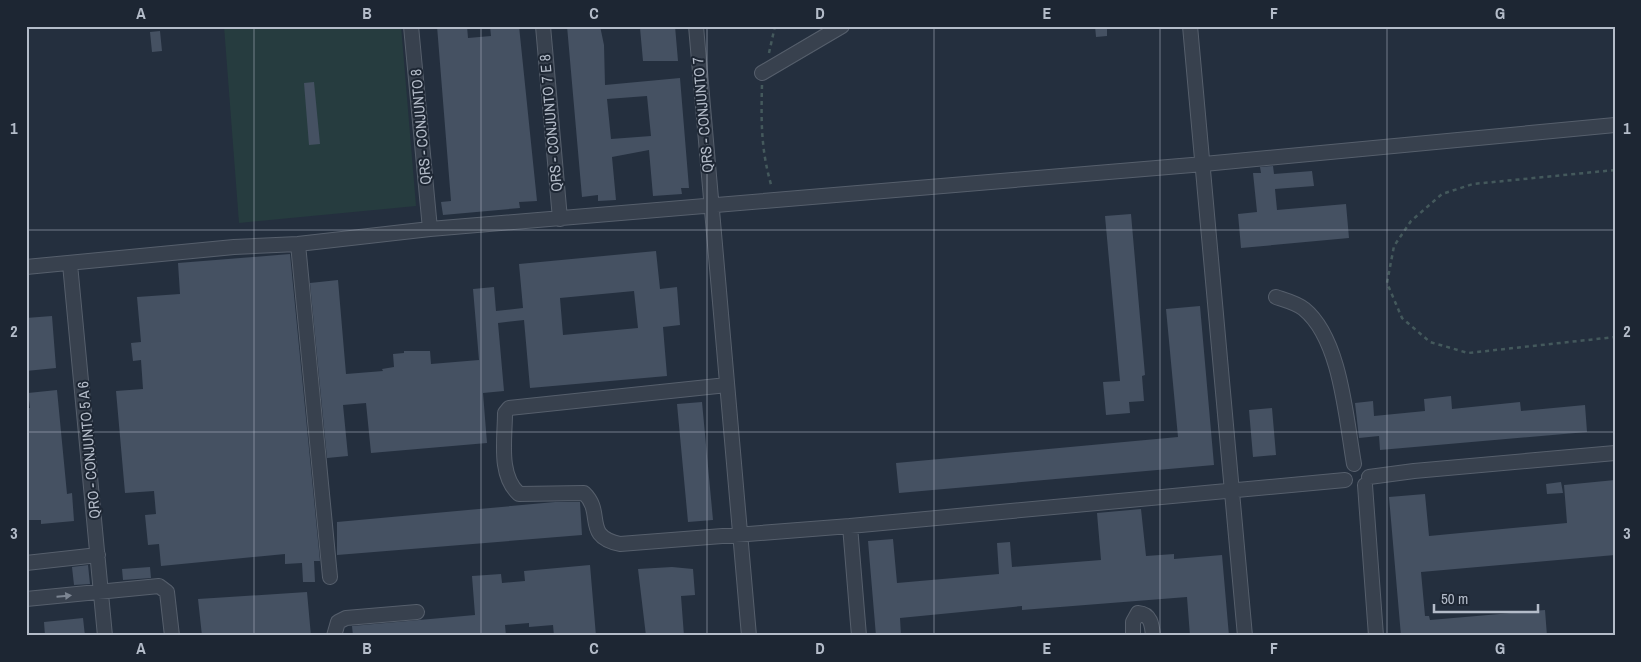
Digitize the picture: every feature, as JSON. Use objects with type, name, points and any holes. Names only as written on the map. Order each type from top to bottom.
[{"type":"street","name":"QRS - CONJUNTO 8","points":[[411,26],[430,229]]},
{"type":"street","name":"QRS - CONJUNTO 7 E 8","points":[[543,26],[560,220]]},
{"type":"street","name":"QRS - CONJUNTO 7","points":[[696,26],[749,636]]},
{"type":"street","points":[[762,73],[842,26]]},
{"type":"street","points":[[1190,26],[1204,164],[1245,636]]},
{"type":"street","points":[[26,267],[234,247],[298,244],[430,229],[560,220],[711,204],[1204,164],[1615,125]]},
{"type":"street","points":[[298,244],[330,577]]},
{"type":"street","name":"QRO - CONJUNTO 5 A 6","points":[[70,264],[105,636]]},
{"type":"street","points":[[1276,297],[1303,308],[1315,320],[1326,336],[1336,363],[1354,464]]},
{"type":"street","points":[[727,385],[513,406],[505,413],[506,473],[510,484],[519,494],[584,494],[592,503],[597,529],[606,541],[620,544],[850,526],[1345,480]]},
{"type":"street","points":[[1354,464],[1346,470],[1345,480],[1351,487],[1361,488],[1367,481],[1414,471],[1615,453]]},
{"type":"street","points":[[1354,464],[1365,467],[1367,481],[1376,636]]},
{"type":"street","points":[[850,526],[859,636]]},
{"type":"street","points":[[26,563],[98,555]]},
{"type":"street","points":[[26,599],[159,586],[164,588],[170,603],[172,636]]},
{"type":"street","points":[[334,636],[338,622],[346,618],[417,612]]},
{"type":"street","points":[[1133,636],[1133,622],[1138,613],[1149,618],[1153,636]]},
{"type":"path","points":[[775,26],[762,73],[760,124],[764,161],[775,199]]},
{"type":"path","points":[[1615,170],[1473,184],[1442,194],[1411,220],[1394,246],[1386,283],[1402,318],[1430,342],[1468,353],[1615,337]]},
{"type":"green space","points":[[224,26],[401,26],[416,206],[239,223]]},
{"type":"building","points":[[437,26],[467,26],[468,38],[491,36],[490,26],[519,26],[537,201],[519,202],[520,208],[443,215],[441,202],[451,201]]},
{"type":"building","points":[[567,26],[600,26],[604,45],[605,85],[680,78],[689,188],[681,188],[682,194],[653,196],[649,150],[612,157],[616,200],[598,201],[598,195],[582,197]],"holes":[[[647,96],[651,136],[611,139],[607,99]]]},
{"type":"building","points":[[644,26],[675,26],[678,61],[643,61],[640,28]]},
{"type":"building","points":[[1095,26],[1107,26],[1107,36],[1096,37]]},
{"type":"building","points":[[160,31],[162,51],[152,52],[150,32]]},
{"type":"building","points":[[314,82],[320,144],[309,145],[304,83]]},
{"type":"building","points":[[1273,166],[1274,174],[1312,171],[1314,186],[1275,189],[1277,210],[1346,204],[1349,238],[1241,248],[1238,214],[1257,212],[1253,173],[1261,173],[1260,167]]},
{"type":"building","points":[[1131,214],[1145,375],[1142,376],[1144,401],[1129,402],[1130,413],[1106,415],[1103,382],[1120,381],[1105,216]]},
{"type":"building","points":[[656,251],[660,289],[677,287],[680,325],[663,327],[667,376],[530,388],[524,320],[498,323],[504,391],[483,393],[487,443],[371,453],[366,403],[343,405],[348,456],[327,458],[310,283],[338,280],[346,374],[383,371],[382,369],[394,367],[393,354],[404,353],[404,351],[430,351],[431,364],[479,360],[473,289],[494,287],[496,311],[523,308],[519,264]],"holes":[[[634,291],[638,328],[563,335],[560,298]]]},
{"type":"building","points":[[290,254],[320,561],[314,561],[315,582],[303,582],[302,563],[285,564],[285,554],[161,566],[159,544],[148,545],[145,515],[156,514],[154,491],[125,493],[116,391],[143,389],[141,360],[133,361],[131,343],[141,342],[137,297],[180,294],[178,263]]},
{"type":"building","points":[[1200,306],[1214,465],[899,493],[896,463],[1178,437],[1166,309]]},
{"type":"building","points":[[52,316],[56,368],[26,371],[26,318]]},
{"type":"building","points":[[57,390],[67,494],[72,493],[74,521],[41,524],[41,520],[26,520],[26,408],[30,408],[28,393]]},
{"type":"building","points":[[1451,396],[1452,409],[1520,402],[1521,411],[1585,405],[1587,432],[1380,450],[1379,436],[1359,438],[1355,403],[1373,401],[1374,416],[1425,411],[1424,399]]},
{"type":"building","points":[[702,402],[713,520],[688,522],[677,404]]},
{"type":"building","points":[[1272,408],[1276,455],[1253,457],[1249,410]]},
{"type":"building","points":[[1615,480],[1615,555],[1421,572],[1425,616],[1429,616],[1430,620],[1545,610],[1547,636],[1401,636],[1389,497],[1425,494],[1429,536],[1567,523],[1564,485]]},
{"type":"building","points":[[1561,482],[1563,493],[1547,494],[1546,484]]},
{"type":"building","points":[[555,502],[580,502],[582,535],[337,555],[337,522]]},
{"type":"building","points":[[1141,509],[1146,556],[1174,554],[1174,559],[1222,555],[1229,636],[1190,636],[1187,597],[1022,610],[1022,606],[900,618],[901,636],[876,636],[868,541],[893,539],[897,583],[999,574],[997,543],[1010,542],[1012,567],[1101,560],[1097,513]]},
{"type":"building","points":[[88,565],[90,584],[74,585],[72,567]]},
{"type":"building","points":[[590,565],[596,636],[554,636],[553,625],[529,627],[529,623],[505,625],[506,636],[353,636],[352,626],[475,615],[472,576],[501,574],[502,583],[525,581],[524,571]]},
{"type":"building","points":[[150,567],[151,578],[123,580],[122,569]]},
{"type":"building","points":[[672,567],[693,569],[695,595],[681,596],[684,636],[646,636],[638,569]]},
{"type":"building","points":[[307,592],[311,636],[202,636],[198,599]]},
{"type":"building","points":[[83,618],[85,636],[45,636],[44,622]]}]
